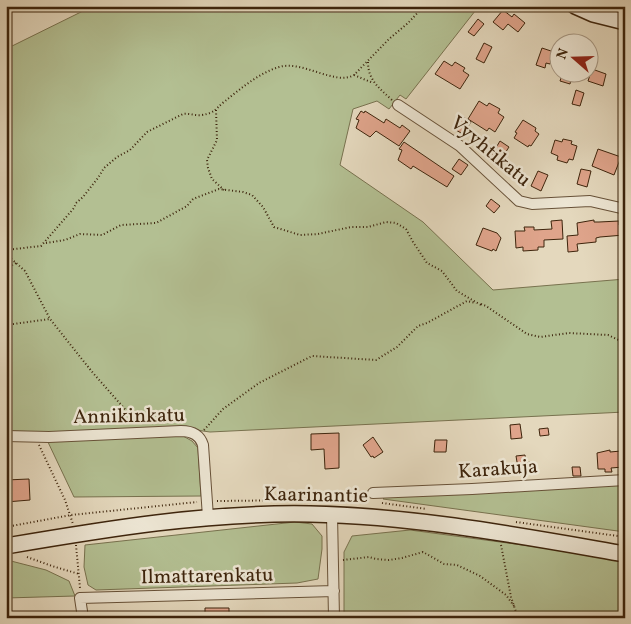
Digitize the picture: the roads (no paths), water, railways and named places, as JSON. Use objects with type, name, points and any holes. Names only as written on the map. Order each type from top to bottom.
[{"type":"main road","points":[[575,6],[593,14],[625,22]]},
{"type":"main road","name":"Kaarinantie","points":[[6,546],[208,517],[264,514],[332,514],[403,520],[498,532],[625,554]]},
{"type":"street","name":"Vyyhtikatu","points":[[398,105],[460,146],[519,201],[532,204],[590,201],[625,209]]},
{"type":"street","name":"Annikinkatu","points":[[6,436],[36,437],[187,431],[198,436],[203,445],[208,517]]},
{"type":"street","name":"Karakuja","points":[[373,493],[625,480]]},
{"type":"street","points":[[332,514],[334,618]]},
{"type":"street","name":"Ilmattarenkatu","points":[[83,618],[80,598],[334,591]]}]
